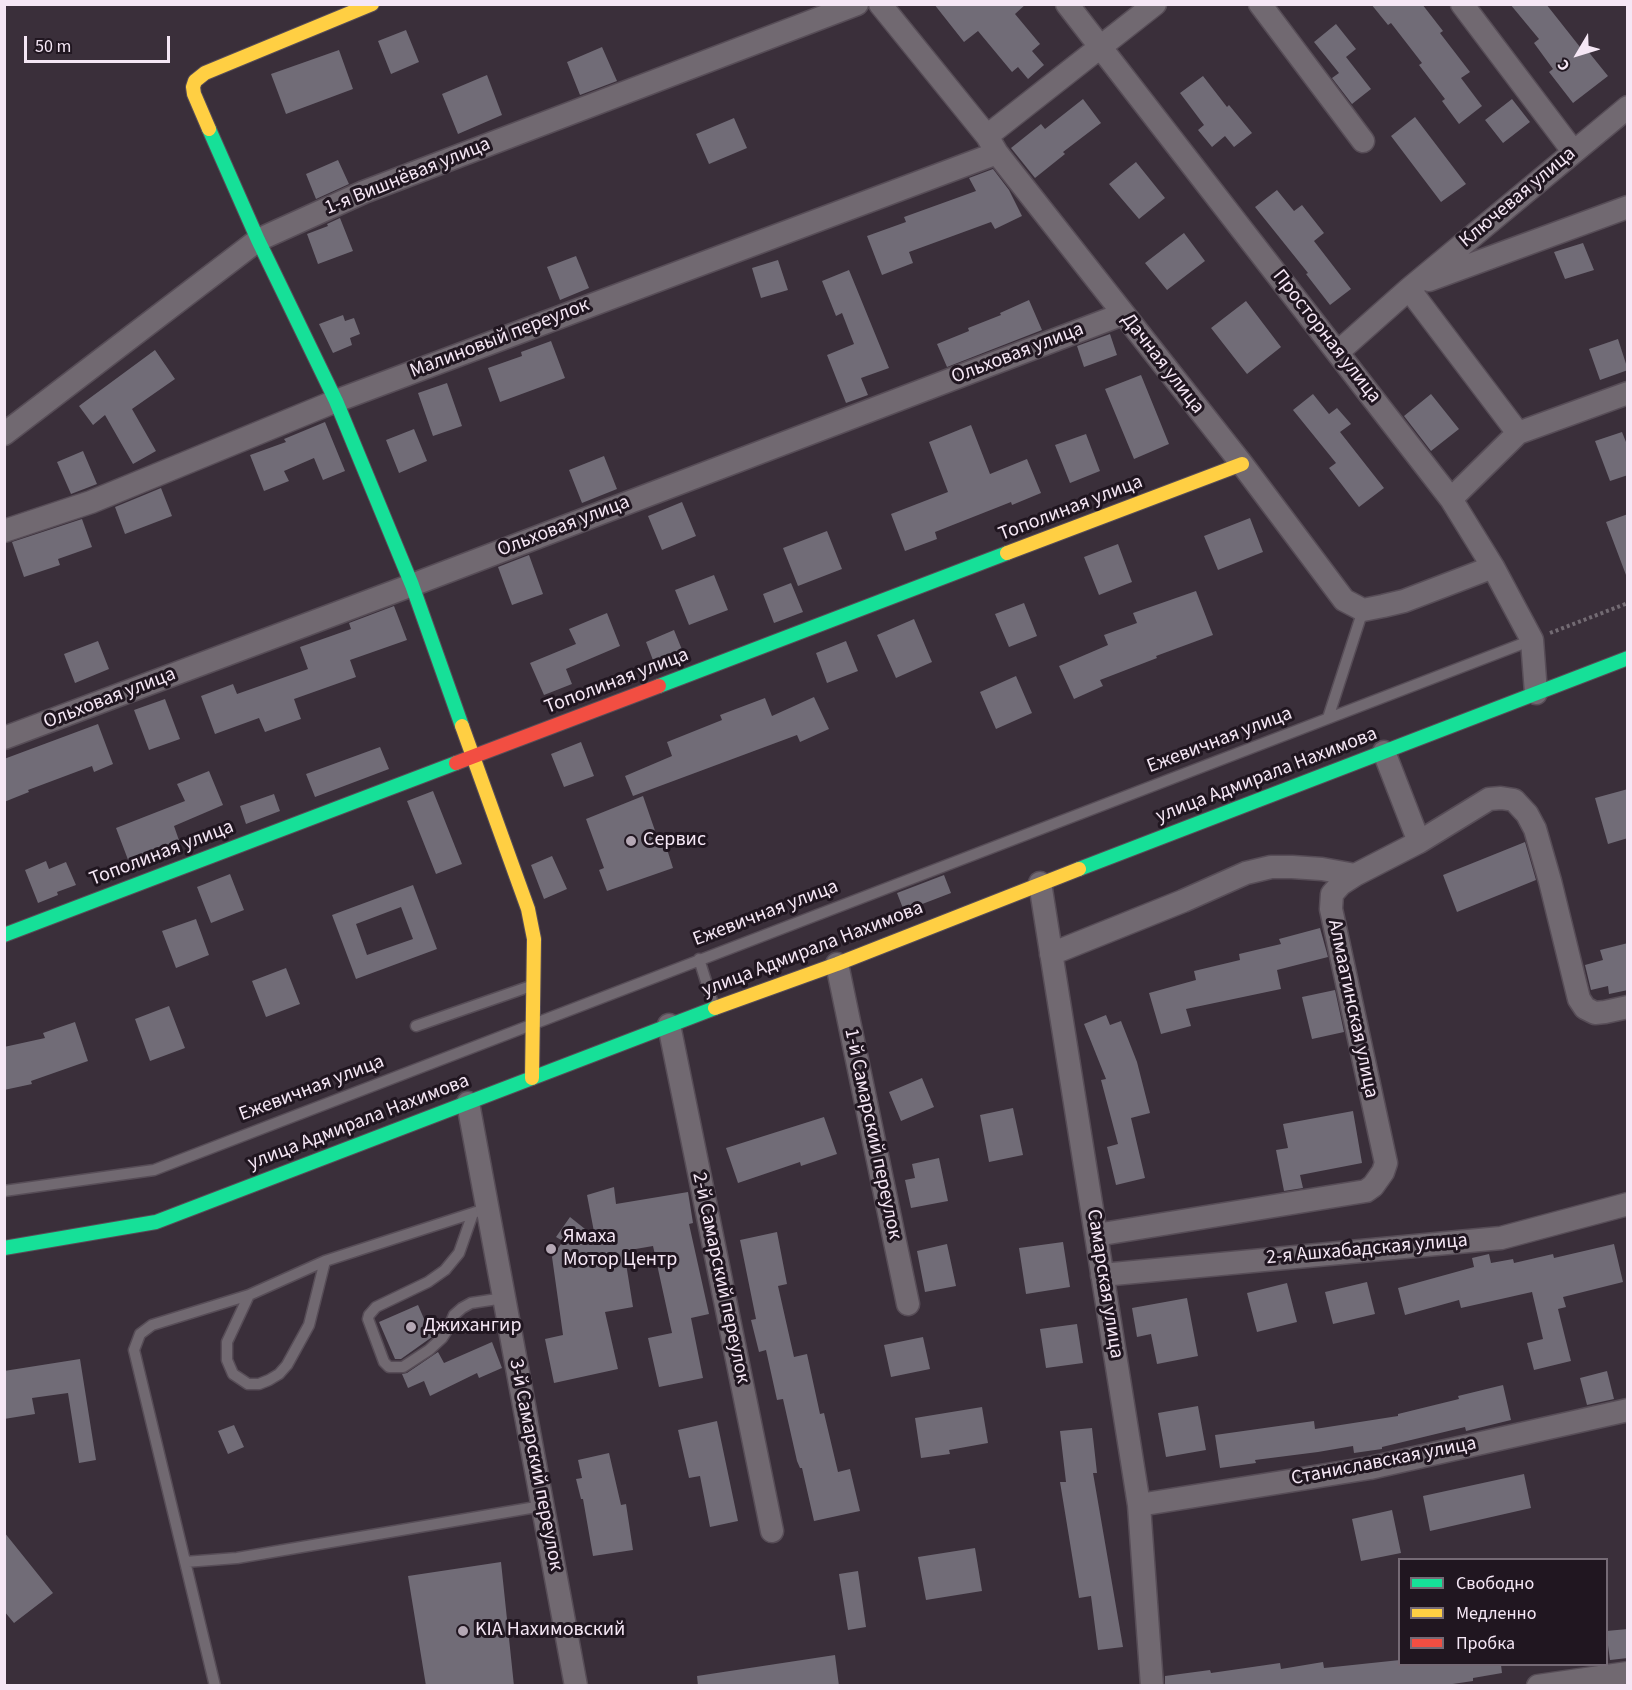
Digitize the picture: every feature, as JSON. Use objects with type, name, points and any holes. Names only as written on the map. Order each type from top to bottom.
[{"type":"street","points":[[372,4],[205,72],[195,81],[194,94],[258,240],[336,400],[412,585],[528,909],[534,939],[532,1078]]},
{"type":"street","name":"1-я Вишнёвая улица","points":[[4,434],[258,240],[364,192],[857,4]]},
{"type":"street","name":"Дачная улица","points":[[880,4],[1242,464],[1344,600],[1363,610]]},
{"type":"street","name":"Просторная улица","points":[[1067,4],[1451,499],[1494,567],[1532,640],[1536,693]]},
{"type":"street","name":"Малиновый переулок","points":[[4,531],[91,502],[336,400],[992,145],[1102,47],[1155,4]]},
{"type":"street","points":[[1260,4],[1363,141]]},
{"type":"street","points":[[1462,4],[1573,151]]},
{"type":"street","name":"Ключевая улица","points":[[1338,352],[1409,289],[1628,107]]},
{"type":"street","points":[[1518,433],[1409,289],[1459,268],[1628,207]]},
{"type":"street","name":"Ольховая улица","points":[[4,738],[1123,314]]},
{"type":"street","points":[[1451,499],[1518,433],[1628,393]]},
{"type":"street","name":"Тополиная улица","points":[[4,935],[1242,464]]},
{"type":"street","points":[[1363,610],[1404,601],[1494,567]]},
{"type":"street","name":"улица Адмирала Нахимова","points":[[4,1248],[156,1222],[669,1025],[837,964],[1040,883],[1628,658]]},
{"type":"street","points":[[1384,752],[1419,842]]},
{"type":"street","name":"Алмаатинская улица","points":[[1096,1235],[1366,1191],[1379,1180],[1386,1163],[1331,909],[1332,894],[1341,884],[1355,875],[1419,842],[1490,799],[1514,800],[1521,806],[1535,828],[1579,999],[1585,1008],[1595,1012],[1628,1007]]},
{"type":"street","points":[[1051,954],[1254,871],[1271,867],[1292,867],[1323,869],[1355,875]]},
{"type":"street","name":"Самарская улица","points":[[1040,883],[1139,1505],[1152,1686]]},
{"type":"street","name":"1-й Самарский переулок","points":[[837,964],[908,1304]]},
{"type":"street","name":"2-й Самарский переулок","points":[[669,1025],[772,1532]]},
{"type":"street","name":"3-й Самарский переулок","points":[[468,1103],[480,1211],[504,1299],[576,1686]]},
{"type":"street","name":"2-я Ашхабадская улица","points":[[1102,1275],[1501,1238],[1628,1204]]},
{"type":"street","name":"Станиславская улица","points":[[1139,1505],[1371,1468],[1628,1410]]},
{"type":"street","points":[[1538,1686],[1628,1673]]},
{"type":"lane","points":[[1328,718],[1363,610]]},
{"type":"lane","name":"Ежевичная улица","points":[[4,1191],[154,1170],[1532,640]]},
{"type":"lane","points":[[699,959],[715,1009]]},
{"type":"lane","points":[[416,1026],[534,985]]},
{"type":"lane","points":[[215,1686],[134,1350],[140,1334],[152,1325],[249,1294],[325,1261],[480,1211]]},
{"type":"lane","points":[[480,1211],[459,1253],[445,1270],[428,1282],[376,1307],[369,1314],[368,1319],[384,1362],[389,1367],[403,1367],[429,1350],[441,1338],[454,1315],[462,1308],[471,1303],[504,1299]]},
{"type":"lane","points":[[249,1294],[227,1342],[226,1360],[233,1374],[248,1384],[269,1380],[287,1365],[309,1324],[325,1261]]},
{"type":"lane","points":[[185,1562],[237,1558],[542,1506]]},
{"type":"path","points":[[1532,640],[1628,603]]},
{"type":"building","points":[[934,4],[1026,4],[1015,14],[1040,44],[1032,51],[1044,65],[1028,79],[1018,67],[1012,72],[978,31],[964,42]]},
{"type":"building","points":[[1371,4],[1422,4],[1443,31],[1440,33],[1470,72],[1461,78],[1482,106],[1459,124],[1442,101],[1445,99],[1419,65],[1422,63],[1391,23],[1388,25]]},
{"type":"building","points":[[1510,4],[1546,4],[1580,47],[1583,45],[1608,76],[1573,103],[1549,72],[1553,69],[1534,43],[1539,39]]},
{"type":"building","points":[[1336,24],[1356,49],[1346,57],[1371,89],[1352,104],[1332,78],[1339,73],[1314,42]]},
{"type":"building","points":[[406,30],[419,62],[391,74],[378,41]]},
{"type":"building","points":[[602,47],[617,81],[580,95],[567,62]]},
{"type":"building","points":[[339,50],[353,89],[286,114],[271,74]]},
{"type":"building","points":[[487,75],[502,115],[458,134],[442,94]]},
{"type":"building","points":[[1203,76],[1227,107],[1229,105],[1252,133],[1234,147],[1225,136],[1212,147],[1198,130],[1204,125],[1180,93]]},
{"type":"building","points":[[1083,99],[1101,123],[1063,152],[1065,154],[1035,178],[1011,148],[1041,124],[1045,129]]},
{"type":"building","points":[[1512,99],[1530,122],[1503,143],[1485,120]]},
{"type":"building","points":[[1415,117],[1466,184],[1441,202],[1391,136]]},
{"type":"building","points":[[734,118],[747,148],[709,164],[696,134]]},
{"type":"building","points":[[338,160],[349,184],[316,199],[306,174]]},
{"type":"building","points":[[1136,162],[1165,198],[1139,219],[1109,184]]},
{"type":"building","points":[[993,169],[1009,190],[1022,216],[995,229],[991,222],[909,252],[913,263],[882,275],[867,236],[906,222],[904,217],[976,191],[969,178]]},
{"type":"building","points":[[1277,190],[1294,211],[1302,205],[1324,233],[1314,241],[1351,289],[1330,305],[1306,274],[1308,273],[1255,207]]},
{"type":"building","points":[[340,218],[353,251],[318,264],[307,234],[328,226],[327,224]]},
{"type":"building","points":[[1184,233],[1205,261],[1167,290],[1145,263]]},
{"type":"building","points":[[1583,243],[1594,270],[1565,279],[1554,252]]},
{"type":"building","points":[[576,256],[589,288],[560,300],[547,267]]},
{"type":"building","points":[[778,260],[788,290],[761,298],[752,268]]},
{"type":"building","points":[[849,270],[889,368],[861,378],[868,395],[846,403],[827,355],[854,344],[842,313],[836,316],[822,281]]},
{"type":"building","points":[[1029,300],[1042,330],[947,367],[937,344],[969,331],[968,328],[1001,315],[1000,313]]},
{"type":"building","points":[[1246,301],[1281,347],[1247,374],[1211,328]]},
{"type":"building","points":[[343,315],[345,321],[354,318],[360,334],[350,338],[352,345],[333,353],[319,324]]},
{"type":"building","points":[[1110,334],[1117,355],[1084,367],[1077,346]]},
{"type":"building","points":[[1618,339],[1628,370],[1600,380],[1589,349]]},
{"type":"building","points":[[551,341],[565,378],[500,402],[488,368],[522,356],[521,352]]},
{"type":"building","points":[[155,350],[175,379],[132,409],[156,451],[133,464],[105,415],[93,425],[79,406]]},
{"type":"building","points":[[1141,375],[1169,444],[1134,459],[1105,389]]},
{"type":"building","points":[[447,383],[462,426],[433,436],[418,393]]},
{"type":"building","points":[[1313,394],[1329,414],[1337,408],[1351,424],[1340,432],[1384,488],[1359,507],[1329,468],[1336,463],[1293,410]]},
{"type":"building","points":[[1431,394],[1459,429],[1431,451],[1404,416]]},
{"type":"building","points":[[325,422],[345,471],[323,480],[314,458],[284,471],[289,481],[264,491],[250,455],[286,442],[284,439]]},
{"type":"building","points":[[971,425],[990,474],[1027,459],[1041,493],[1012,505],[1011,502],[935,532],[937,539],[905,551],[891,514],[948,492],[929,442]]},
{"type":"building","points":[[414,429],[427,461],[399,473],[386,440]]},
{"type":"building","points":[[1622,432],[1628,447],[1628,475],[1610,481],[1595,441]]},
{"type":"building","points":[[1086,434],[1100,471],[1070,483],[1055,445]]},
{"type":"building","points":[[83,451],[97,484],[71,494],[57,462]]},
{"type":"building","points":[[604,456],[617,489],[582,503],[569,470]]},
{"type":"building","points":[[161,488],[172,516],[125,534],[115,507]]},
{"type":"building","points":[[682,502],[696,536],[662,550],[648,516]]},
{"type":"building","points":[[1628,514],[1628,574],[1626,575],[1606,522]]},
{"type":"building","points":[[1250,518],[1263,552],[1218,570],[1204,536]]},
{"type":"building","points":[[82,519],[92,547],[58,559],[60,565],[24,577],[12,542]]},
{"type":"building","points":[[827,531],[842,569],[798,586],[783,548]]},
{"type":"building","points":[[1118,544],[1132,582],[1099,595],[1084,557]]},
{"type":"building","points":[[529,555],[543,594],[512,605],[498,567]]},
{"type":"building","points":[[714,575],[728,610],[689,625],[675,590]]},
{"type":"building","points":[[791,583],[803,612],[774,623],[763,594]]},
{"type":"building","points":[[1196,591],[1213,635],[1100,680],[1103,686],[1074,699],[1059,666],[1108,645],[1104,635],[1137,623],[1133,613]]},
{"type":"building","points":[[1024,603],[1037,636],[1009,647],[995,614]]},
{"type":"building","points":[[394,606],[407,640],[350,660],[356,677],[294,699],[301,719],[265,732],[259,718],[215,734],[201,696],[233,684],[237,694],[308,669],[300,647],[351,629],[349,623]]},
{"type":"building","points":[[607,613],[620,646],[566,669],[572,684],[544,695],[530,663],[576,644],[569,629]]},
{"type":"building","points":[[914,619],[932,662],[896,678],[877,635]]},
{"type":"building","points":[[674,630],[685,657],[656,668],[646,642]]},
{"type":"building","points":[[98,641],[109,669],[75,683],[64,654]]},
{"type":"building","points":[[846,641],[858,671],[827,683],[816,653]]},
{"type":"building","points":[[1016,676],[1032,713],[996,729],[980,692]]},
{"type":"building","points":[[814,697],[829,729],[800,742],[797,735],[633,796],[625,776],[672,756],[667,742],[722,720],[720,715],[765,698],[772,716]]},
{"type":"building","points":[[165,699],[180,739],[149,750],[134,710]]},
{"type":"building","points":[[98,724],[113,764],[94,772],[92,766],[28,790],[29,792],[4,802],[4,759]]},
{"type":"building","points":[[581,742],[594,776],[564,787],[551,754]]},
{"type":"building","points":[[380,747],[389,769],[315,797],[306,774]]},
{"type":"building","points":[[209,771],[223,805],[174,826],[181,846],[130,865],[116,828],[185,801],[177,784]]},
{"type":"building","points":[[1628,789],[1628,838],[1608,844],[1595,798]]},
{"type":"building","points":[[433,791],[462,864],[436,874],[407,801]]},
{"type":"building","points":[[274,794],[280,811],[246,824],[240,806]]},
{"type":"building","points":[[643,796],[661,848],[666,846],[673,868],[607,891],[599,870],[604,868],[586,819]]},
{"type":"building","points":[[1525,842],[1536,880],[1457,912],[1443,875]]},
{"type":"building","points":[[552,856],[567,889],[544,899],[531,865]]},
{"type":"building","points":[[46,861],[49,869],[66,862],[76,885],[57,892],[58,895],[38,903],[25,870]]},
{"type":"building","points":[[230,874],[244,910],[211,923],[197,887]]},
{"type":"building","points":[[944,875],[951,893],[904,911],[897,893]]},
{"type":"building","points":[[413,885],[437,949],[356,979],[332,915]],"holes":[[[401,907],[413,939],[367,955],[356,924]]]},
{"type":"building","points":[[196,919],[209,955],[176,968],[162,931]]},
{"type":"building","points":[[1320,928],[1328,957],[1277,970],[1281,989],[1186,1009],[1191,1026],[1161,1034],[1149,993],[1196,980],[1194,971],[1240,960],[1239,954],[1281,944],[1279,939]]},
{"type":"building","points":[[1628,943],[1628,990],[1609,994],[1608,986],[1591,990],[1585,965],[1603,960],[1600,950]]},
{"type":"building","points":[[286,968],[300,1004],[266,1017],[252,981]]},
{"type":"building","points":[[1335,990],[1344,1032],[1312,1039],[1302,997]]},
{"type":"building","points":[[169,1006],[185,1048],[150,1061],[135,1019]]},
{"type":"building","points":[[1106,1015],[1110,1025],[1121,1021],[1137,1062],[1150,1113],[1131,1118],[1145,1178],[1116,1185],[1107,1147],[1118,1144],[1101,1080],[1106,1079],[1084,1024]]},
{"type":"building","points":[[75,1022],[88,1061],[31,1081],[32,1084],[4,1090],[4,1047],[45,1038],[43,1033]]},
{"type":"building","points":[[922,1078],[934,1107],[901,1121],[889,1092]]},
{"type":"building","points":[[1013,1108],[1023,1155],[989,1162],[980,1115]]},
{"type":"building","points":[[1353,1111],[1362,1163],[1300,1175],[1303,1188],[1284,1191],[1276,1150],[1288,1148],[1283,1124]]},
{"type":"building","points":[[824,1117],[837,1154],[801,1166],[800,1162],[738,1183],[726,1148]]},
{"type":"building","points":[[939,1158],[948,1201],[911,1208],[905,1180],[915,1178],[912,1164]]},
{"type":"building","points":[[614,1187],[616,1204],[688,1192],[693,1223],[689,1224],[709,1314],[691,1318],[703,1378],[659,1387],[648,1338],[672,1333],[653,1246],[624,1251],[633,1307],[605,1312],[618,1369],[554,1383],[545,1339],[563,1335],[552,1257],[563,1241],[556,1237],[570,1217],[595,1237],[587,1195]]},
{"type":"building","points":[[777,1232],[787,1284],[778,1286],[794,1357],[807,1354],[820,1414],[824,1413],[838,1472],[850,1469],[860,1511],[814,1521],[783,1399],[777,1400],[766,1350],[759,1352],[751,1320],[756,1319],[740,1240]]},
{"type":"building","points":[[1063,1242],[1070,1287],[1026,1294],[1019,1248]]},
{"type":"building","points":[[947,1244],[956,1286],[925,1292],[917,1251]]},
{"type":"building","points":[[1614,1244],[1623,1282],[1563,1297],[1566,1307],[1558,1309],[1571,1361],[1534,1370],[1527,1343],[1543,1339],[1532,1292],[1461,1308],[1459,1300],[1405,1315],[1398,1288],[1474,1267],[1472,1258],[1489,1254],[1491,1263],[1513,1259],[1514,1263],[1553,1254],[1554,1258]]},
{"type":"building","points":[[1367,1282],[1375,1314],[1333,1324],[1325,1292]]},
{"type":"building","points":[[1287,1283],[1297,1322],[1257,1332],[1247,1293]]},
{"type":"building","points":[[1187,1298],[1198,1356],[1157,1364],[1151,1334],[1137,1337],[1132,1308]]},
{"type":"building","points":[[418,1305],[432,1337],[401,1359],[395,1359],[379,1322]]},
{"type":"building","points":[[1077,1324],[1083,1363],[1046,1368],[1040,1329]]},
{"type":"building","points":[[923,1337],[930,1369],[891,1377],[884,1345]]},
{"type":"building","points":[[492,1342],[502,1368],[479,1378],[477,1373],[430,1396],[424,1381],[408,1388],[402,1374],[438,1352],[444,1363]]},
{"type":"building","points":[[80,1359],[96,1460],[79,1463],[68,1393],[32,1398],[35,1414],[4,1419],[4,1371]]},
{"type":"building","points":[[1607,1371],[1614,1399],[1587,1405],[1580,1378]]},
{"type":"building","points":[[1503,1385],[1511,1420],[1466,1431],[1465,1427],[1382,1447],[1382,1449],[1354,1453],[1353,1446],[1255,1460],[1256,1463],[1220,1468],[1215,1435],[1314,1421],[1315,1429],[1398,1416],[1398,1414],[1459,1399],[1458,1396]]},
{"type":"building","points":[[1198,1406],[1206,1450],[1166,1457],[1158,1413]]},
{"type":"building","points":[[982,1407],[988,1443],[949,1450],[950,1454],[921,1458],[915,1418]]},
{"type":"building","points":[[717,1421],[738,1521],[710,1527],[700,1476],[689,1478],[678,1430]]},
{"type":"building","points":[[234,1425],[244,1447],[228,1454],[218,1431]]},
{"type":"building","points":[[1092,1428],[1097,1473],[1093,1473],[1123,1647],[1098,1650],[1091,1596],[1079,1598],[1060,1482],[1066,1482],[1060,1431]]},
{"type":"building","points":[[609,1453],[621,1505],[626,1504],[633,1550],[593,1556],[583,1499],[581,1499],[576,1479],[582,1478],[578,1460]]},
{"type":"building","points":[[1524,1474],[1531,1508],[1430,1531],[1423,1496]]},
{"type":"building","points":[[1392,1510],[1401,1553],[1361,1561],[1352,1519]]},
{"type":"building","points":[[4,1532],[53,1593],[14,1623],[4,1611]]},
{"type":"building","points":[[975,1548],[982,1591],[926,1600],[918,1557]]},
{"type":"building","name":"KIA Нахимовский","points":[[501,1562],[514,1686],[426,1686],[408,1576]]},
{"type":"building","points":[[858,1571],[866,1627],[848,1630],[839,1574]]},
{"type":"building","points":[[1628,1629],[1628,1658],[1610,1660],[1608,1631]]},
{"type":"building","points":[[835,1655],[839,1686],[698,1686],[697,1676]]},
{"type":"building","points":[[1398,1660],[1398,1666],[1501,1666],[1502,1673],[1473,1678],[1473,1681],[1439,1686],[1165,1686],[1165,1676],[1210,1670],[1211,1673],[1280,1663],[1281,1669],[1323,1662],[1324,1668]]},
{"type":"traffic: fast","points":[[209,129],[258,240],[336,401],[412,585],[462,726]]},
{"type":"traffic: fast","points":[[659,686],[1007,553]]},
{"type":"traffic: fast","points":[[1079,869],[1628,658]]},
{"type":"traffic: fast","points":[[4,935],[456,763]]},
{"type":"traffic: fast","points":[[4,1248],[156,1222],[715,1008]]},
{"type":"traffic: slow","points":[[209,129],[193,87],[195,81],[205,73],[372,4]]},
{"type":"traffic: slow","points":[[1007,553],[1242,464]]},
{"type":"traffic: slow","points":[[462,726],[528,909],[534,939],[532,1078]]},
{"type":"traffic: slow","points":[[715,1008],[837,964],[1079,869]]},
{"type":"traffic: jam","points":[[456,763],[659,686]]},
{"type":"place","name":"Сервис","points":[[631,841]]},
{"type":"place","name":"Ямаха Мотор Центр","points":[[551,1249]]},
{"type":"place","name":"Джихангир","points":[[411,1327]]},
{"type":"place","name":"KIA Нахимовский","points":[[463,1631]]}]
